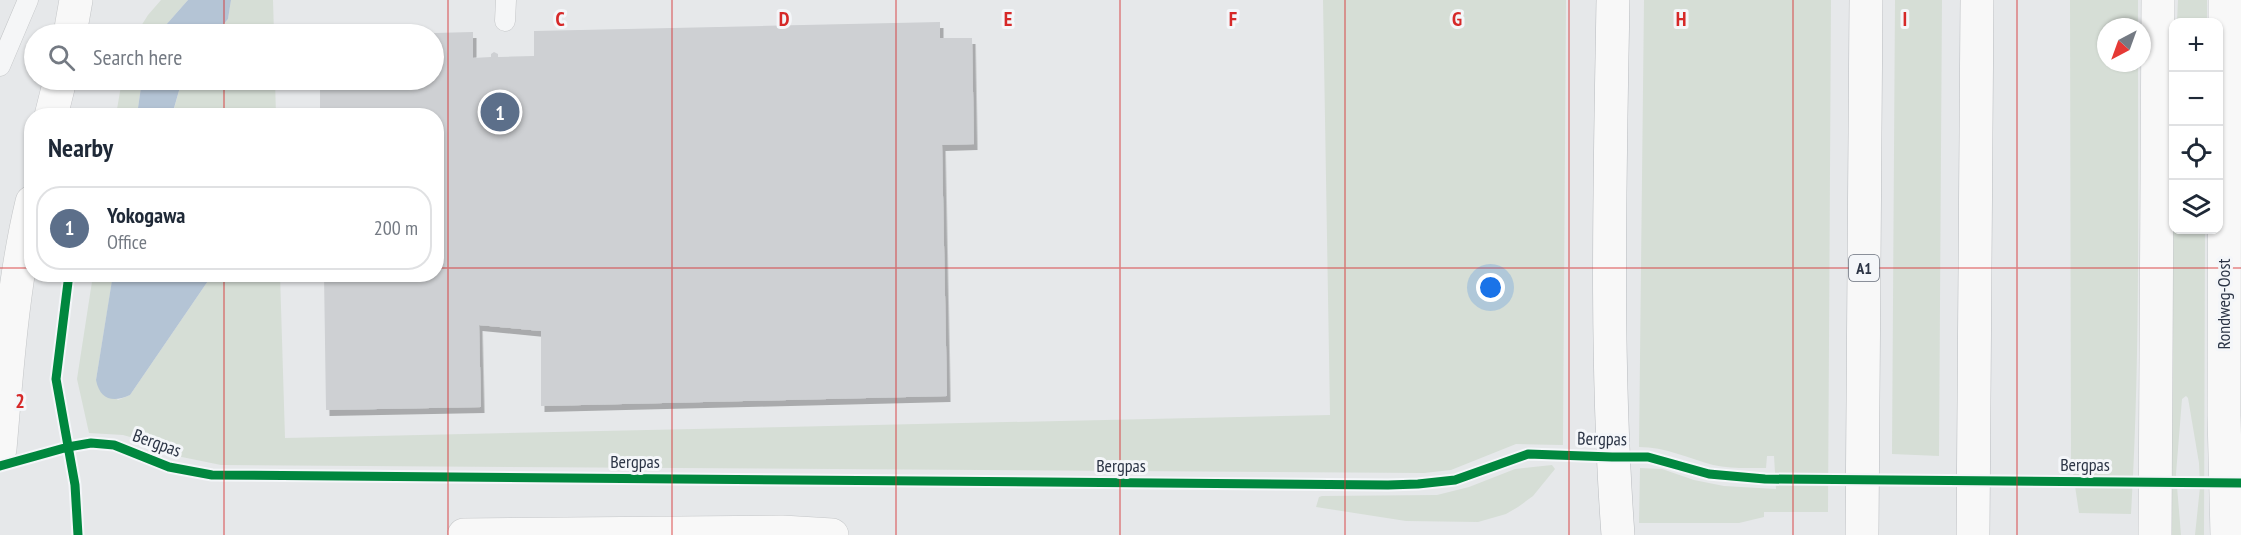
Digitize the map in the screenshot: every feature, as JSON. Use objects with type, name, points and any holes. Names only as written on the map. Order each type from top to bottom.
[{"type":"main road","points":[[1613,0],[1610,210],[1611,404],[1618,535]]},
{"type":"main road","name":"A1","points":[[1862,535],[1866,0]]},
{"type":"main road","points":[[1973,535],[1977,0]]},
{"type":"main road","points":[[2155,535],[2157,0]]},
{"type":"main road","name":"Rondweg-Oost","points":[[2225,0],[2224,415],[2227,535]]},
{"type":"main road","points":[[53,108],[58,90]]},
{"type":"main road","points":[[0,449],[8,363],[24,241]]},
{"type":"main road","points":[[1976,313],[1994,535]]},
{"type":"main road","points":[[464,535],[782,532],[832,535]]},
{"type":"lane","points":[[0,66],[28,0]]},
{"type":"lane","points":[[505,21],[506,0]]},
{"type":"shaded area","points":[[161,0],[188,0],[167,24],[142,24]]},
{"type":"shaded area","points":[[231,0],[273,0],[274,24],[224,24],[228,19]]},
{"type":"shaded area","points":[[1323,0],[1566,0],[1563,445],[1516,444],[1451,470],[1424,473],[221,465],[172,455],[141,440],[123,435],[89,433],[77,379],[92,282],[112,282],[96,380],[118,400],[130,395],[207,282],[280,282],[285,438],[1330,415]]},
{"type":"shaded area","points":[[1644,0],[1831,0],[1828,512],[1764,512],[1764,517],[1739,523],[1639,523],[1640,468],[1662,469],[1694,480],[1724,486],[1776,489],[1774,456],[1767,456],[1766,468],[1733,468],[1713,465],[1667,451],[1639,447]]},
{"type":"shaded area","points":[[1895,0],[1942,0],[1939,456],[1892,454]]},
{"type":"shaded area","points":[[2070,0],[2138,0],[2138,18],[2097,18],[2097,72],[2138,72],[2137,345],[2131,514],[2079,513],[2071,459]]},
{"type":"shaded area","points":[[2178,0],[2207,0],[2207,18],[2177,18]]},
{"type":"shaded area","points":[[120,90],[141,90],[138,108],[117,108]]},
{"type":"shaded area","points":[[179,90],[275,90],[276,108],[174,108]]},
{"type":"shaded area","points":[[2173,234],[2205,234],[2204,535],[2195,535],[2200,487],[2199,463],[2186,396],[2182,399],[2176,474],[2181,535],[2170,535]]},
{"type":"shaded area","points":[[1552,465],[1555,469],[1533,496],[1506,514],[1478,522],[1406,521],[1316,507],[1319,497],[1322,496],[1437,495],[1469,487],[1515,469]]},
{"type":"water","points":[[188,0],[231,0],[228,19],[224,24],[167,24]]},
{"type":"water","points":[[141,90],[179,90],[174,108],[138,108]]},
{"type":"water","points":[[112,282],[207,282],[130,395],[118,399],[108,398],[101,392],[96,380]]},
{"type":"building","points":[[940,22],[940,38],[972,38],[974,144],[942,145],[947,396],[541,406],[541,331],[479,325],[481,407],[326,410],[324,282],[444,282],[444,108],[320,108],[320,90],[444,90],[444,33],[473,32],[473,58],[491,57],[494,52],[498,54],[498,57],[534,56],[534,31]]},
{"type":"cycle path","points":[[68,282],[56,379],[75,485],[78,535]]},
{"type":"cycle path","name":"Bergpas","points":[[0,466],[91,443],[114,445],[169,467],[212,475],[1388,485],[1455,480],[1528,454],[1648,457],[1709,474],[1765,479],[2241,483]]},
{"type":"place","name":"Yokogawa","points":[[500,112]]}]
